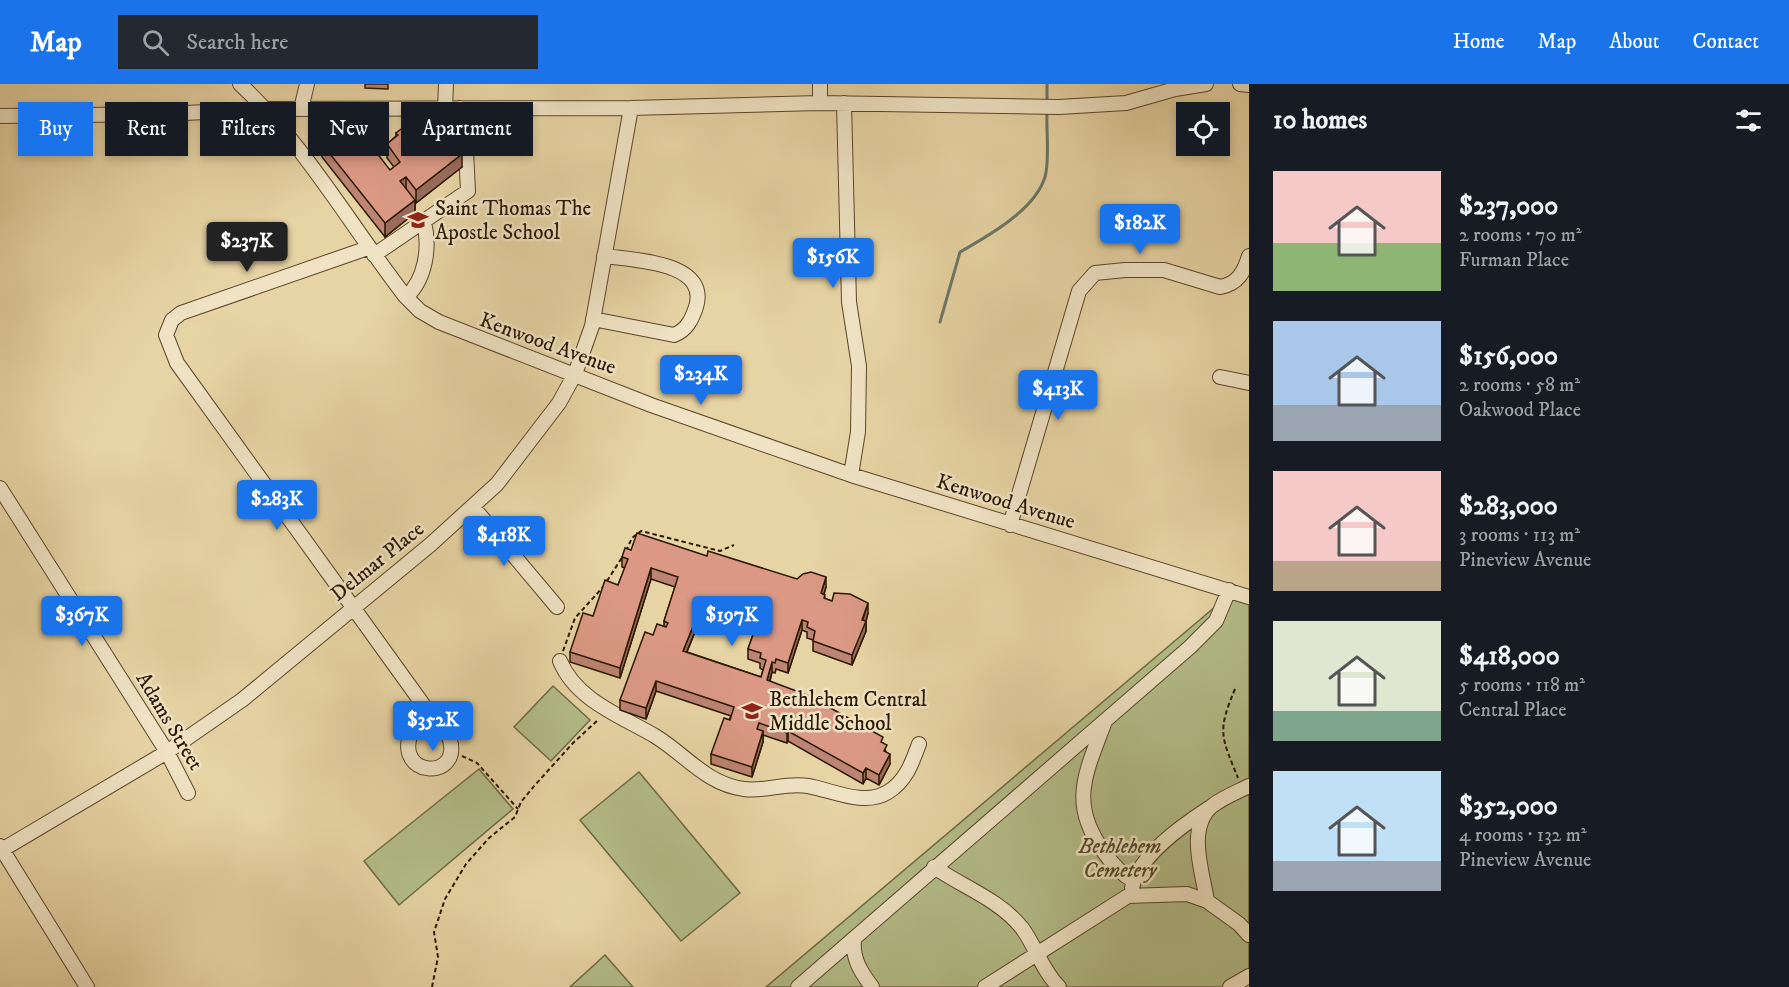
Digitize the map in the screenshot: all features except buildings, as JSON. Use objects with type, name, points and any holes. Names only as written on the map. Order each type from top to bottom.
[{"type":"street","points":[[307,84],[307,109]]},
{"type":"street","points":[[307,109],[312,84]]},
{"type":"street","points":[[445,102],[446,84]]},
{"type":"street","points":[[820,84],[820,103]]},
{"type":"street","points":[[533,108],[820,103],[1059,107],[1107,105],[1206,84]]},
{"type":"street","points":[[1240,84],[1249,86]]},
{"type":"street","points":[[235,102],[243,87]]},
{"type":"street","name":"Kenwood Avenue","points":[[243,87],[259,102]]},
{"type":"street","points":[[844,104],[849,302],[859,366],[858,432],[851,475]]},
{"type":"street","points":[[296,109],[401,108]]},
{"type":"street","name":"Delmar Place","points":[[1,849],[166,752],[242,700],[430,545],[497,484],[559,403],[575,374],[593,319],[630,108]]},
{"type":"street","points":[[0,116],[200,112]]},
{"type":"street","name":"Kenwood Avenue","points":[[296,150],[406,297],[420,311],[459,332],[575,374],[651,405],[851,475],[1249,597]]},
{"type":"street","points":[[427,710],[412,730],[408,745],[410,754],[418,766],[432,770],[439,768],[450,754],[450,739],[177,363],[166,335],[172,320],[181,313],[371,252],[424,222],[468,191],[466,156]]},
{"type":"street","points":[[406,297],[418,286],[429,241],[424,222]]},
{"type":"street","points":[[593,319],[674,335],[682,332],[690,322],[698,299],[691,280],[678,268],[604,256]]},
{"type":"street","points":[[1010,525],[1079,291],[1095,273],[1164,270],[1220,287],[1230,285],[1242,275],[1249,256]]},
{"type":"street","points":[[1221,377],[1249,383]]},
{"type":"street","name":"Adams Street","points":[[0,488],[5,509],[166,752],[188,793]]},
{"type":"street","points":[[473,507],[557,607]]},
{"type":"street","points":[[798,987],[1190,647],[1216,621],[1229,590]]},
{"type":"street","points":[[560,661],[565,674],[584,693],[607,710],[654,736],[707,776],[744,789],[764,789],[787,783],[858,798],[872,798],[886,793],[904,778],[919,744]]},
{"type":"street","points":[[1106,719],[1089,765],[1081,800],[1091,835],[1111,862],[1134,881]]},
{"type":"street","points":[[1131,896],[1134,881],[1150,857],[1172,834],[1211,807],[1246,788]]},
{"type":"street","points":[[1207,901],[1198,833],[1211,807]]},
{"type":"street","points":[[1,849],[87,987]]},
{"type":"street","points":[[934,867],[1004,909],[1023,929],[1036,955],[1059,987]]},
{"type":"street","points":[[986,987],[1131,896],[1187,894],[1207,901],[1239,924],[1249,935]]},
{"type":"street","points":[[854,939],[853,952],[861,972],[872,987]]},
{"type":"street","points":[[1230,987],[1249,976]]},
{"type":"path","points":[[560,661],[575,618],[601,591],[619,566],[635,534],[647,531],[720,551],[734,545]]},
{"type":"path","points":[[1235,689],[1221,730],[1246,788]]},
{"type":"path","points":[[432,987],[438,957],[434,932],[445,900],[466,864],[489,838],[515,817],[521,802],[562,754],[589,731],[607,710]]},
{"type":"path","points":[[450,754],[462,756],[477,763],[518,809]]},
{"type":"green space","name":"Bethlehem Cemetery","points":[[1229,595],[1249,603],[1249,980],[1237,987],[766,987]]},
{"type":"green space","points":[[553,686],[590,720],[551,761],[514,727]]},
{"type":"green space","points":[[479,769],[513,809],[399,905],[364,861]]},
{"type":"green space","points":[[639,772],[740,893],[681,941],[580,820]]},
{"type":"green space","points":[[605,955],[633,987],[570,987]]},
{"type":"waterway","points":[[1047,84],[1047,102]]},
{"type":"waterway","points":[[940,322],[960,252],[1009,221],[1040,189],[1045,177],[1047,162],[1047,112]]},
{"type":"place","name":"Saint Thomas The Apostle School","points":[[418,220]]},
{"type":"place","name":"Bethlehem Central Middle School","points":[[752,711]]}]
